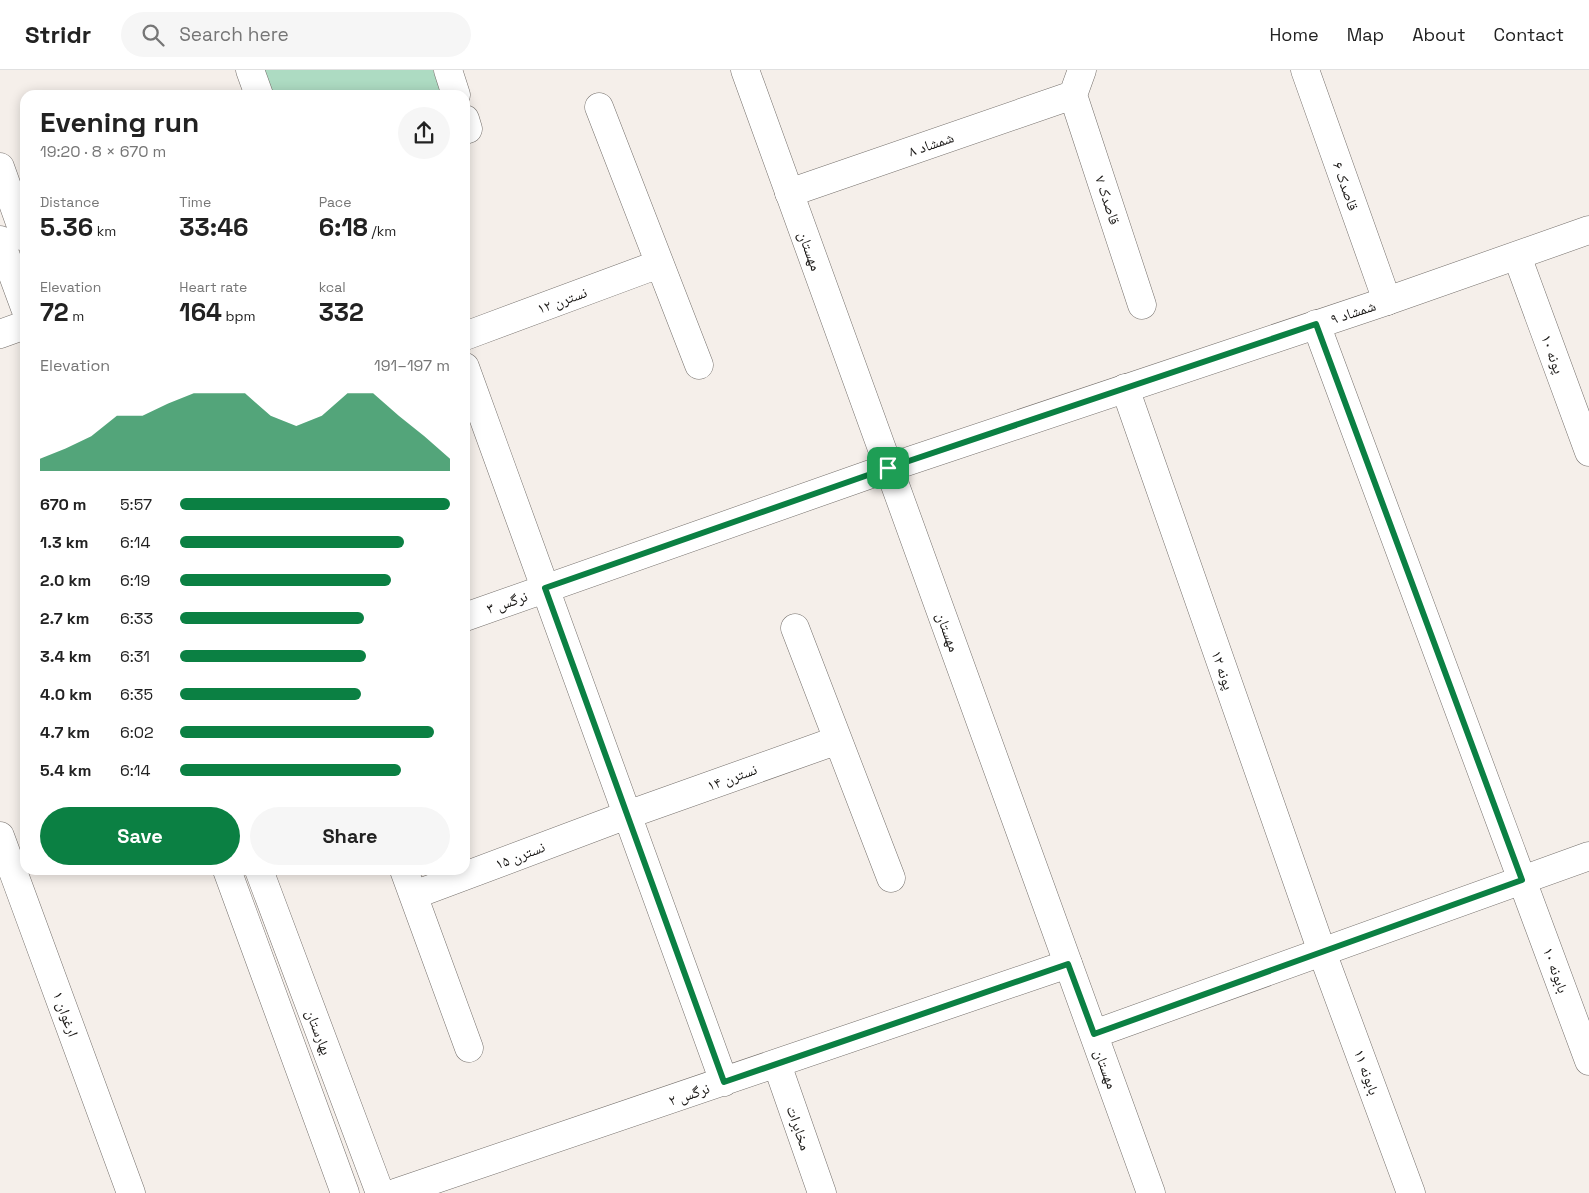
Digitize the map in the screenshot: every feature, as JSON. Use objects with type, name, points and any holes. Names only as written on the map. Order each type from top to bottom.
[{"type":"street","points":[[250,70],[257,90]]},
{"type":"street","points":[[448,70],[454,90]]},
{"type":"street","name":"مهستان","points":[[745,70],[1151,1193]]},
{"type":"street","name":"قاصدک ۶","points":[[1305,70],[1387,301]]},
{"type":"street","name":"شمشاد ۸","points":[[789,193],[1078,82]]},
{"type":"street","name":"قاصدک ۷","points":[[1078,82],[1142,305]]},
{"type":"street","points":[[599,107],[699,365]]},
{"type":"street","points":[[11,181],[20,217]]},
{"type":"street","name":"شمشاد ۹","points":[[888,468],[1387,301],[1589,230]]},
{"type":"street","points":[[0,240],[20,294]]},
{"type":"street","name":"پونه ۱۰","points":[[1517,256],[1589,452]]},
{"type":"street","name":"نسترن ۱۲","points":[[470,334],[659,264]]},
{"type":"street","name":"بابونه ۱۰","points":[[1316,324],[1589,1061]]},
{"type":"street","points":[[0,334],[20,327]]},
{"type":"street","points":[[470,381],[724,1082]]},
{"type":"street","name":"پونه ۱۲","points":[[1125,388],[1322,952]]},
{"type":"street","name":"نرگس ۳","points":[[470,615],[888,468]]},
{"type":"street","points":[[795,628],[891,878]]},
{"type":"street","name":"نسترن ۱۴","points":[[627,814],[838,740]]},
{"type":"street","name":"نسترن ۱۵","points":[[470,874],[627,814]]},
{"type":"street","name":"ارغوان ۱","points":[[0,836],[131,1193]]},
{"type":"street","points":[[1094,1034],[1589,856]]},
{"type":"street","name":"بهارستان","points":[[229,875],[345,1193]]},
{"type":"street","name":"بهارستان","points":[[261,875],[380,1193]]},
{"type":"street","points":[[406,875],[470,1048]]},
{"type":"street","name":"نسترن ۱۵","points":[[414,895],[467,875]]},
{"type":"street","name":"بابونه ۱۱","points":[[1322,952],[1411,1193]]},
{"type":"street","name":"نرگس ۲","points":[[395,1193],[1068,964]]},
{"type":"street","name":"مخابرات","points":[[777,1064],[822,1193]]},
{"type":"green space","points":[[262,70],[433,70],[440,90],[269,90]]},
{"type":"route","points":[[1316,324],[1522,880],[1094,1034],[1068,964],[724,1082],[545,588],[888,468],[1316,324]]}]
